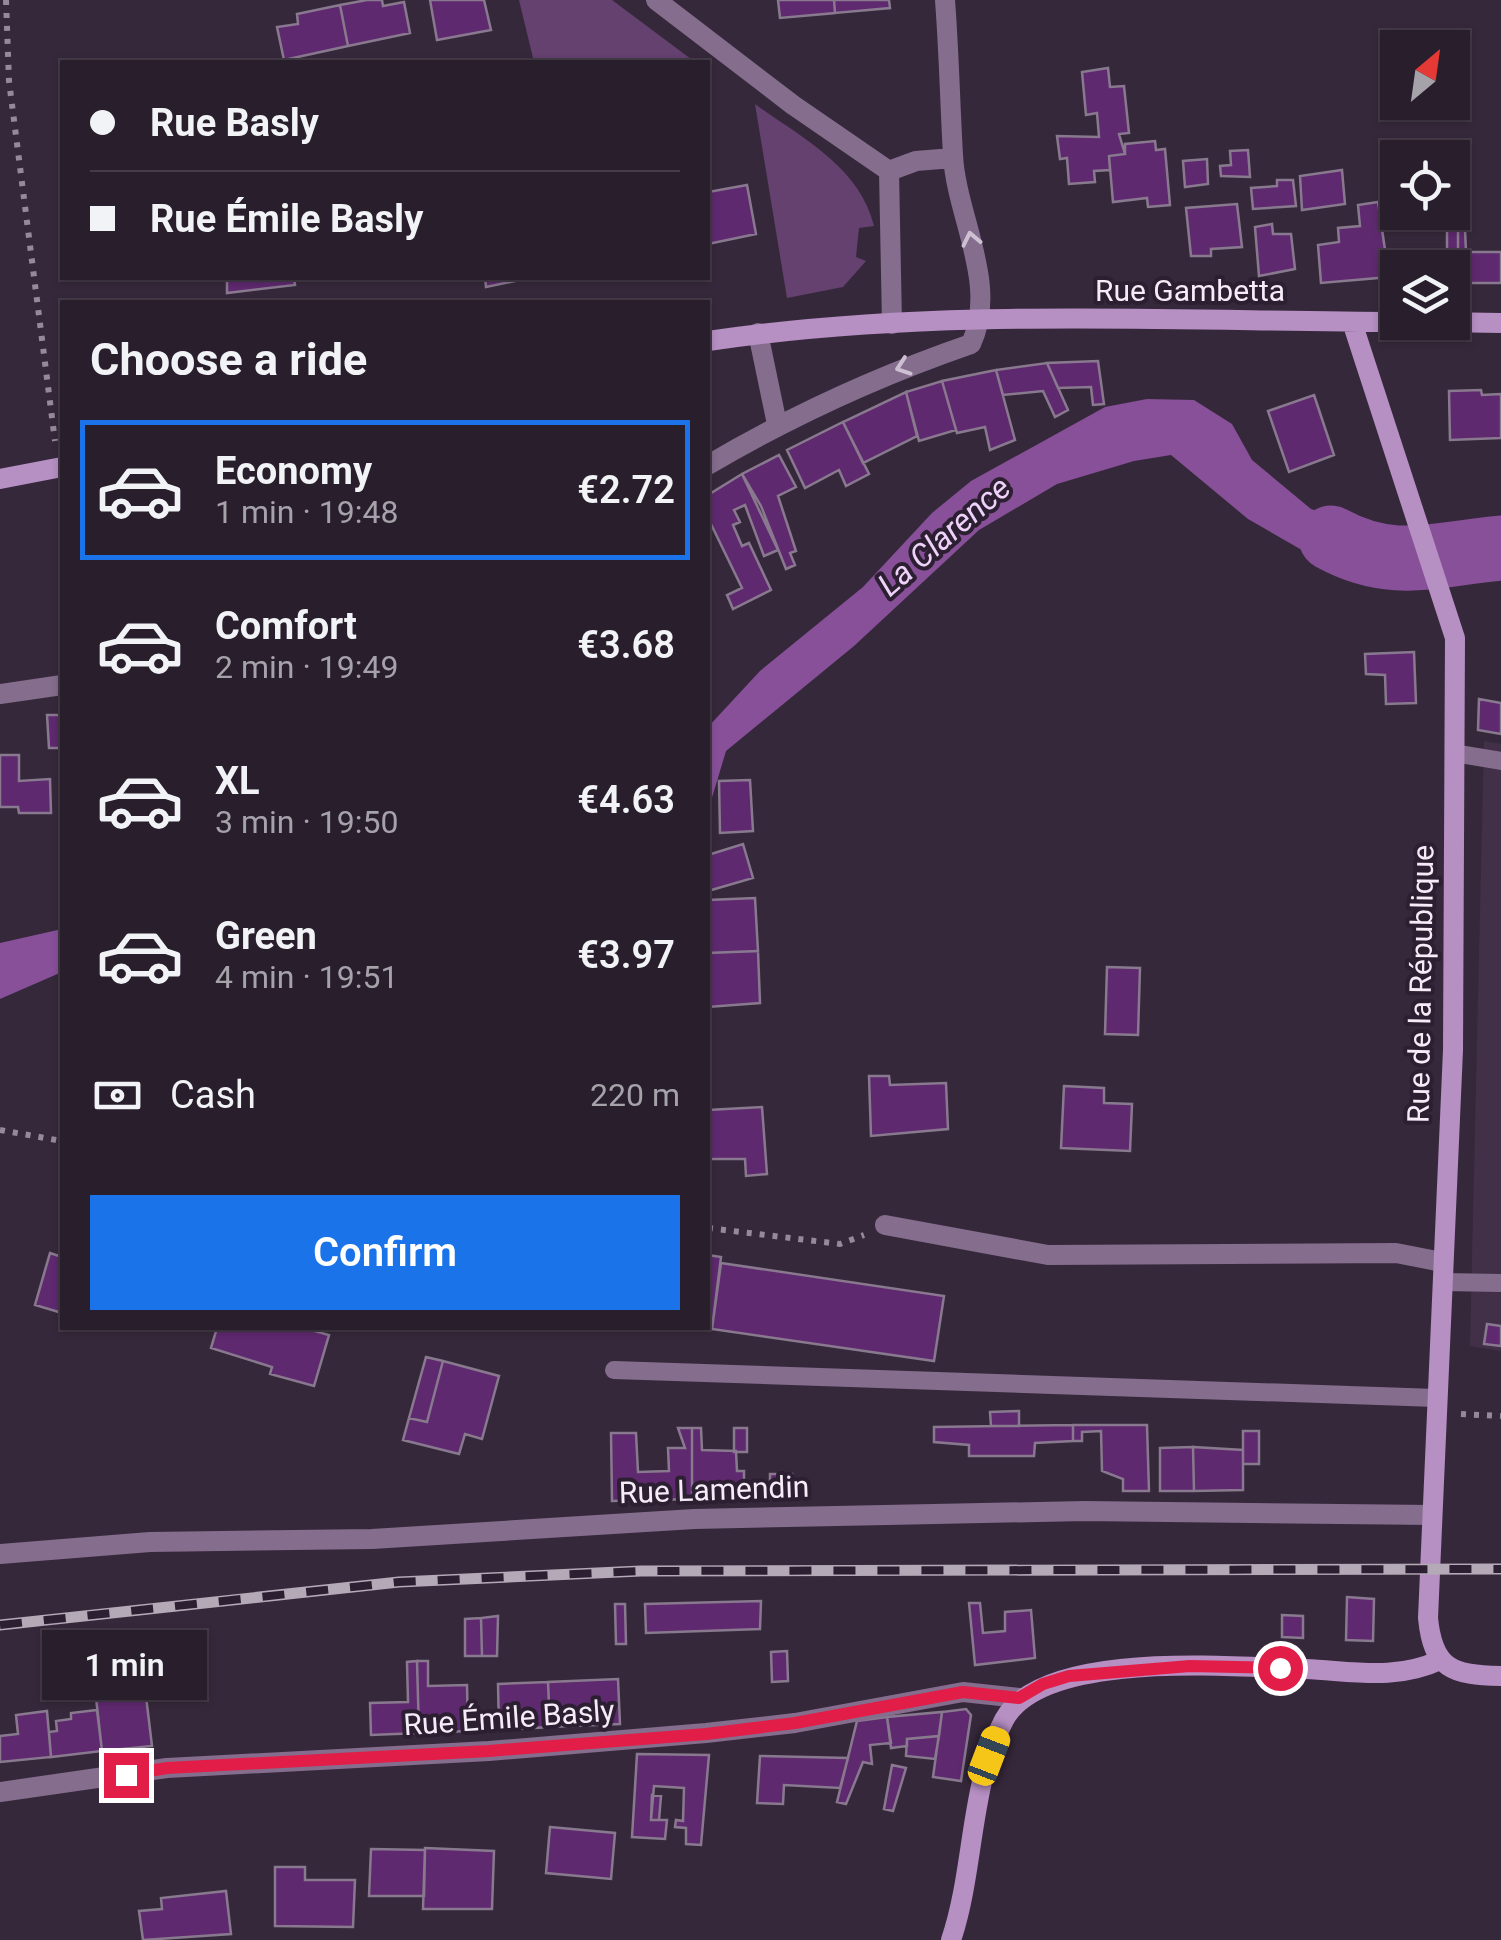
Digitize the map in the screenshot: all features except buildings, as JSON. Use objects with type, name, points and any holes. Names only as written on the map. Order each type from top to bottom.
[{"type":"street","points":[[656,0],[793,105],[890,172]]},
{"type":"street","points":[[710,463],[777,424],[882,374],[971,344],[982,321],[974,250],[952,158],[945,0]]},
{"type":"street","points":[[890,172],[916,162],[952,158]]},
{"type":"street","points":[[890,172],[892,324]]},
{"type":"street","name":"Rue Gambetta","points":[[710,341],[758,333],[982,321],[1380,322]]},
{"type":"street","name":"Rue de la République","points":[[1352,322],[1455,638],[1453,1050],[1428,1618],[1432,1651],[1440,1660]]},
{"type":"street","points":[[1470,322],[1501,323]]},
{"type":"street","points":[[758,333],[777,424]]},
{"type":"street","points":[[0,479],[60,467]]},
{"type":"street","points":[[0,694],[60,685]]},
{"type":"street","points":[[885,1224],[1048,1254],[1396,1253],[1442,1272]]},
{"type":"street","name":"Rue Lamendin","points":[[0,1554],[150,1542],[372,1539],[694,1519],[1084,1511],[1432,1516]]},
{"type":"street","points":[[951,1940],[968,1878],[989,1756],[1019,1698],[1043,1684],[1069,1676],[1190,1666],[1403,1674],[1440,1660],[1470,1673],[1501,1676]]},
{"type":"street","name":"Rue Émile Basly","points":[[0,1792],[167,1768],[489,1751],[706,1734],[795,1723],[963,1692],[1019,1698]]},
{"type":"lane","points":[[1454,753],[1501,761]]},
{"type":"lane","points":[[1442,1272],[1501,1283]]},
{"type":"lane","points":[[614,1370],[1436,1398]]},
{"type":"path","points":[[6,0],[4,82],[50,410]]},
{"type":"path","points":[[0,1130],[60,1140]]},
{"type":"path","points":[[710,1228],[840,1244]]},
{"type":"shaded area","points":[[519,0],[612,0],[692,60],[534,60]]},
{"type":"shaded area","points":[[755,104],[843,170],[867,205],[874,226],[859,228],[856,257],[866,261],[843,287],[787,298]]},
{"type":"shaded area","points":[[1484,741],[1501,744],[1501,1351],[1470,1346]]},
{"type":"water","points":[[1147,399],[1194,400],[1232,424],[1252,460],[1311,509],[1410,543],[1424,589],[1335,569],[1248,519],[1171,455],[1134,461],[1057,484],[979,530],[854,646],[726,751],[710,804],[710,725],[760,671],[863,587],[932,513],[971,481],[1105,407]]},
{"type":"water","points":[[1501,528],[1501,566],[1450,578],[1437,540]]},
{"type":"water","points":[[60,929],[60,973],[0,999],[0,943]]},
{"type":"waterway","name":"La Clarence","points":[[1331,538],[1374,555],[1394,558],[1501,548]]},
{"type":"railway","points":[[0,1625],[399,1582],[641,1571],[1501,1569]]},
{"type":"route","points":[[126,1775],[167,1768],[489,1751],[706,1734],[795,1723],[963,1692],[1019,1698],[1043,1684],[1069,1676],[1190,1666],[1280,1668]]}]
